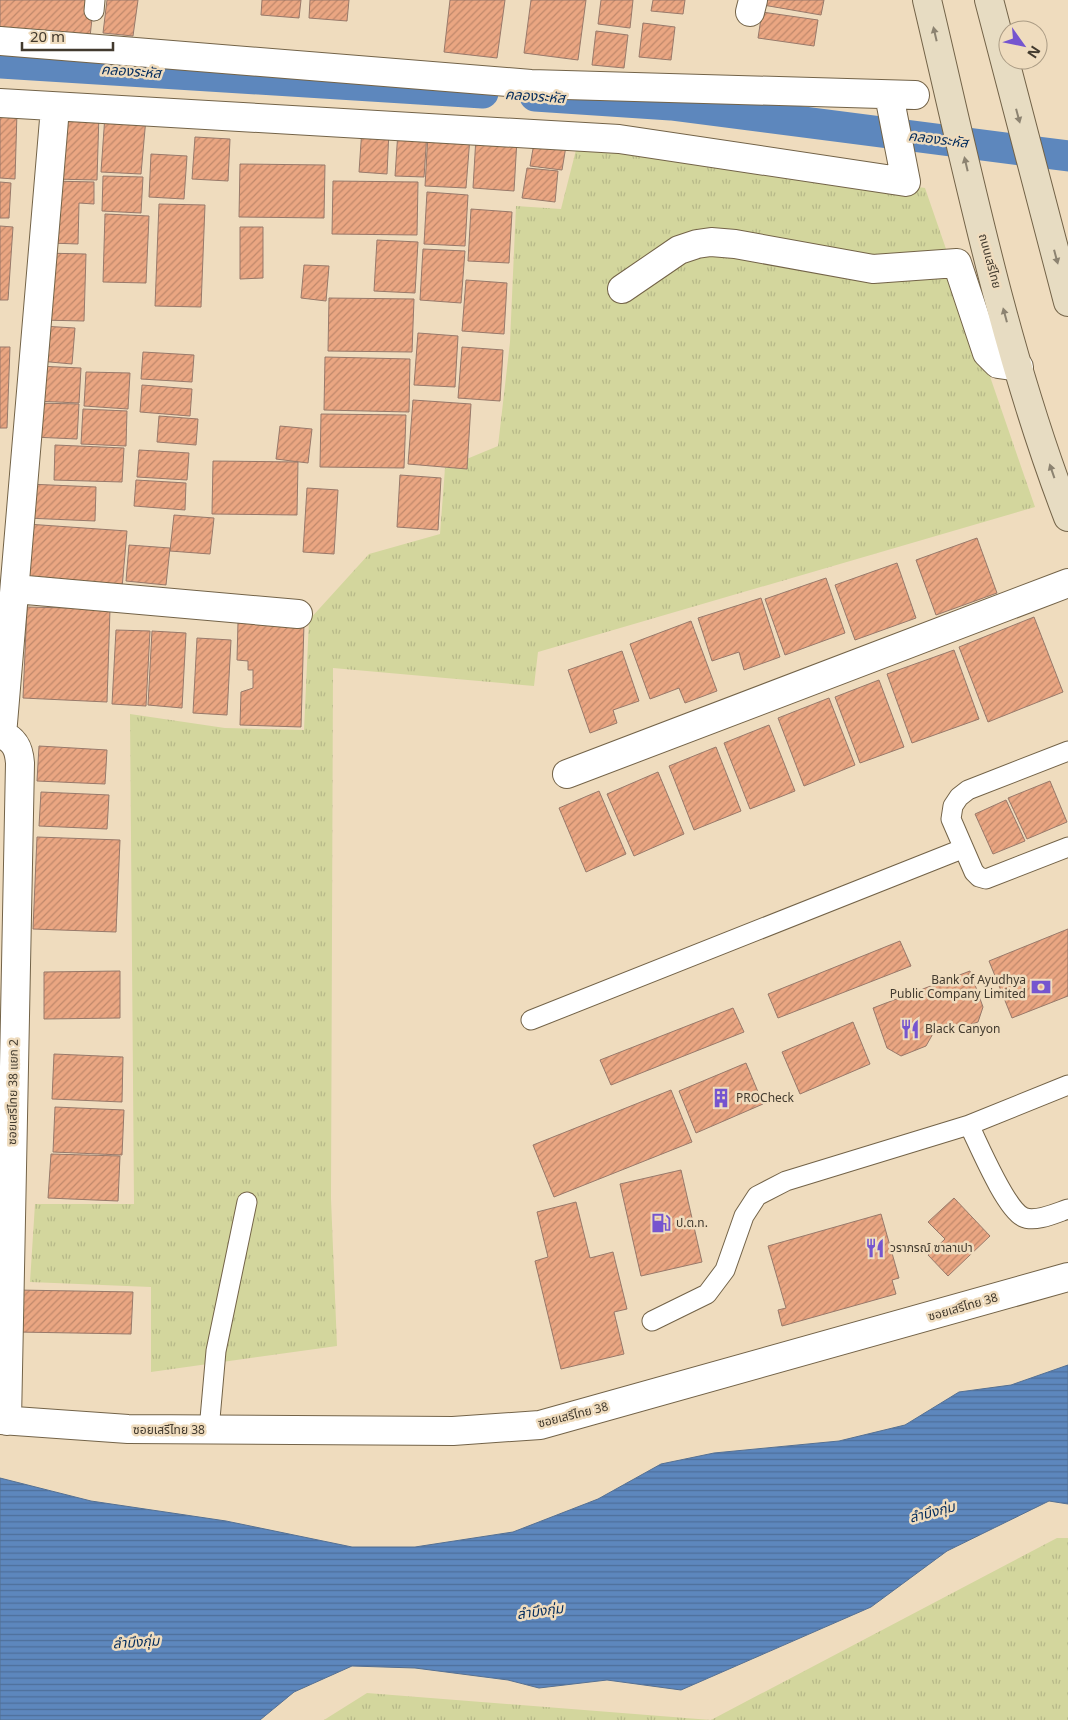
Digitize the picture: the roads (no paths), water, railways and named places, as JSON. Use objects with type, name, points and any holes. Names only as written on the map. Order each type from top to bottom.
[{"type":"main road","name":"ถนนเสรีไทย","points":[[927,0],[977,211],[1019,367],[1068,517]]},
{"type":"main road","points":[[989,0],[1068,302]]},
{"type":"street","points":[[0,41],[531,84],[898,98],[906,182],[619,138],[55,108],[0,103]]},
{"type":"street","points":[[1,734],[55,108]]},
{"type":"street","points":[[622,289],[679,250],[711,242],[735,244],[873,269],[957,263],[986,353],[998,364],[1019,367]]},
{"type":"street","points":[[567,774],[1068,583]]},
{"type":"street","points":[[15,589],[298,614]]},
{"type":"street","name":"ซอยเสรีไทย 38 แยก 2","points":[[1,734],[13,741],[19,751],[20,763],[4,1421]]},
{"type":"street","name":"ซอยเสรีไทย 38","points":[[4,1421],[128,1429],[209,1430],[453,1431],[540,1425],[1068,1277]]},
{"type":"lane","points":[[1066,756],[968,790],[959,797],[953,806],[951,819],[962,849],[974,872],[979,877],[986,879],[1068,847]]},
{"type":"lane","points":[[531,1020],[962,849]]},
{"type":"lane","points":[[652,1321],[707,1294],[725,1270],[744,1216],[757,1196],[786,1182],[969,1125],[1068,1085]]},
{"type":"lane","points":[[969,1125],[1007,1200],[1024,1218],[1035,1219],[1068,1209]]},
{"type":"lane","points":[[209,1430],[216,1351],[247,1202]]},
{"type":"water","name":"ลำบึงกุ่ม","points":[[1068,1365],[1068,1504],[1049,1501],[947,1551],[871,1607],[681,1690],[607,1680],[539,1688],[508,1680],[415,1668],[352,1666],[294,1692],[260,1720],[0,1720],[0,1478],[91,1501],[226,1521],[352,1547],[415,1547],[513,1532],[598,1499],[661,1464],[714,1453],[839,1441],[905,1425],[959,1392],[1011,1385]]},
{"type":"waterway","name":"คลองระหัส","points":[[0,63],[483,93]]},
{"type":"waterway","name":"คลองระหัส","points":[[535,96],[671,105],[1068,156]]},
{"type":"place","name":"Bank of Ayudhya Public Company Limited","points":[[1041,987]]},
{"type":"place","name":"Black Canyon","points":[[910,1029]]},
{"type":"place","name":"PROCheck","points":[[721,1098]]},
{"type":"place","name":"ป.ต.ท.","points":[[661,1223]]},
{"type":"place","name":"วราภรณ์ ซาลาเปา","points":[[875,1248]]}]
